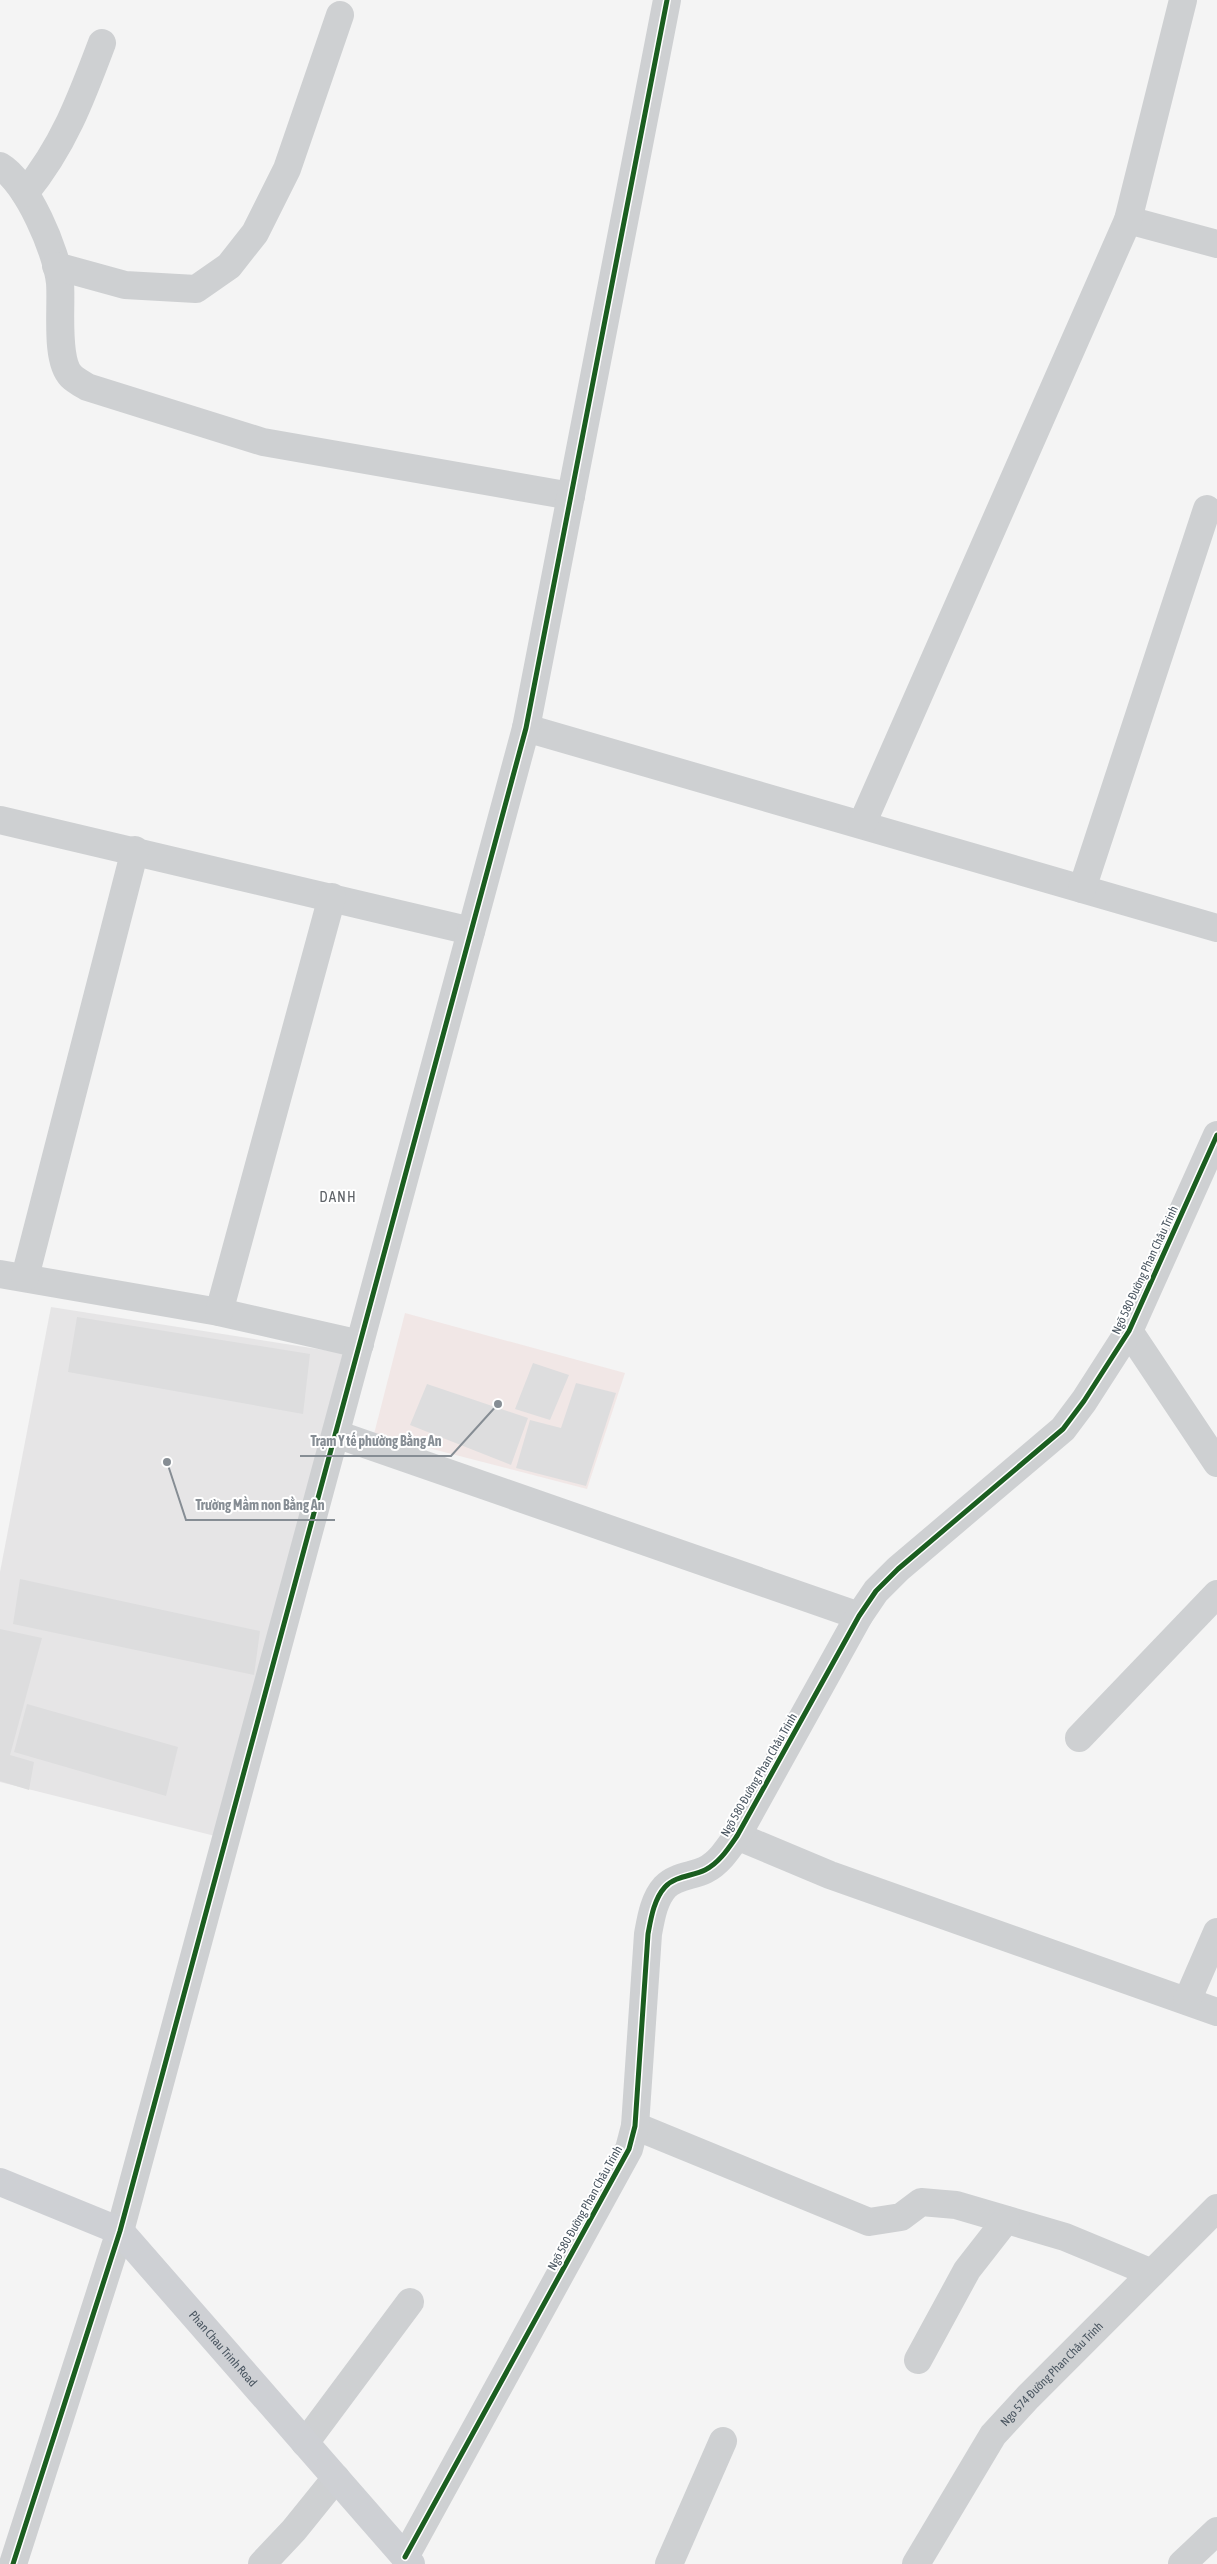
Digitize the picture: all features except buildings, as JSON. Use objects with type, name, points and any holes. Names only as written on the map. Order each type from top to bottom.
[{"type":"main road","name":"Phan Chau Trinh Road","points":[[0,2182],[120,2231],[408,2561]]},
{"type":"street","points":[[13,2564],[120,2231],[526,728],[667,0]]},
{"type":"street","points":[[862,824],[1128,220],[1183,0]]},
{"type":"street","points":[[56,266],[125,285],[196,289],[229,266],[255,233],[288,170],[340,15]]},
{"type":"street","points":[[25,193],[46,167],[76,113],[102,43]]},
{"type":"street","points":[[0,166],[6,170],[25,193],[50,245],[60,281],[62,357],[70,375],[87,387],[263,442],[571,496]]},
{"type":"street","points":[[1128,220],[1217,244]]},
{"type":"street","points":[[1082,889],[1206,508]]},
{"type":"street","points":[[526,728],[1217,928]]},
{"type":"street","points":[[0,820],[332,896],[471,931]]},
{"type":"street","points":[[135,850],[12,1276],[219,1312],[360,1344]]},
{"type":"street","points":[[219,1312],[332,896]]},
{"type":"street","name":"Ngõ 580 Đường Phan Châu Trinh","points":[[408,2561],[630,2149],[635,2126],[648,1934],[654,1906],[666,1886],[686,1875],[705,1870],[722,1856],[737,1836],[876,1590],[898,1569],[1063,1429],[1084,1401],[1129,1331],[1217,1135]]},
{"type":"street","points":[[1129,1331],[1217,1464]]},
{"type":"street","points":[[336,1434],[860,1616]]},
{"type":"street","points":[[1079,1738],[1217,1594]]},
{"type":"street","points":[[737,1836],[830,1875],[1217,2012]]},
{"type":"street","points":[[1187,2001],[1217,1932]]},
{"type":"street","points":[[635,2126],[869,2222],[901,2217],[921,2202],[956,2205],[1065,2237],[1152,2273]]},
{"type":"street","name":"Ngo 574 Đường Phan Châu Trinh","points":[[916,2564],[994,2434],[1028,2397],[1217,2208]]},
{"type":"street","points":[[918,2360],[967,2270],[1006,2220]]},
{"type":"street","points":[[305,2443],[410,2302]]},
{"type":"street","points":[[669,2564],[723,2441]]},
{"type":"street","points":[[262,2564],[294,2530],[336,2478]]},
{"type":"street","points":[[1182,2564],[1217,2531]]},
{"type":"shaded area","points":[[51,1307],[343,1353],[215,1836],[0,1782],[0,1572]]},
{"type":"shaded area","points":[[405,1313],[625,1373],[587,1489],[374,1434]]},
{"type":"cycle path","points":[[13,2564],[120,2231],[526,728],[667,0]]},
{"type":"cycle path","points":[[405,2557],[629,2149],[635,2126],[648,1934],[658,1897],[669,1883],[710,1867],[719,1860],[730,1846],[859,1616],[876,1591],[898,1569],[1063,1429],[1084,1401],[1129,1331],[1217,1135]]},
{"type":"place","name":"Trạm Y tế phường Bằng An","points":[[498,1404]]},
{"type":"place","name":"Trường Mầm non Bằng An","points":[[167,1462]]},
{"type":"district","name":"DANH","points":[[338,1196]]}]
